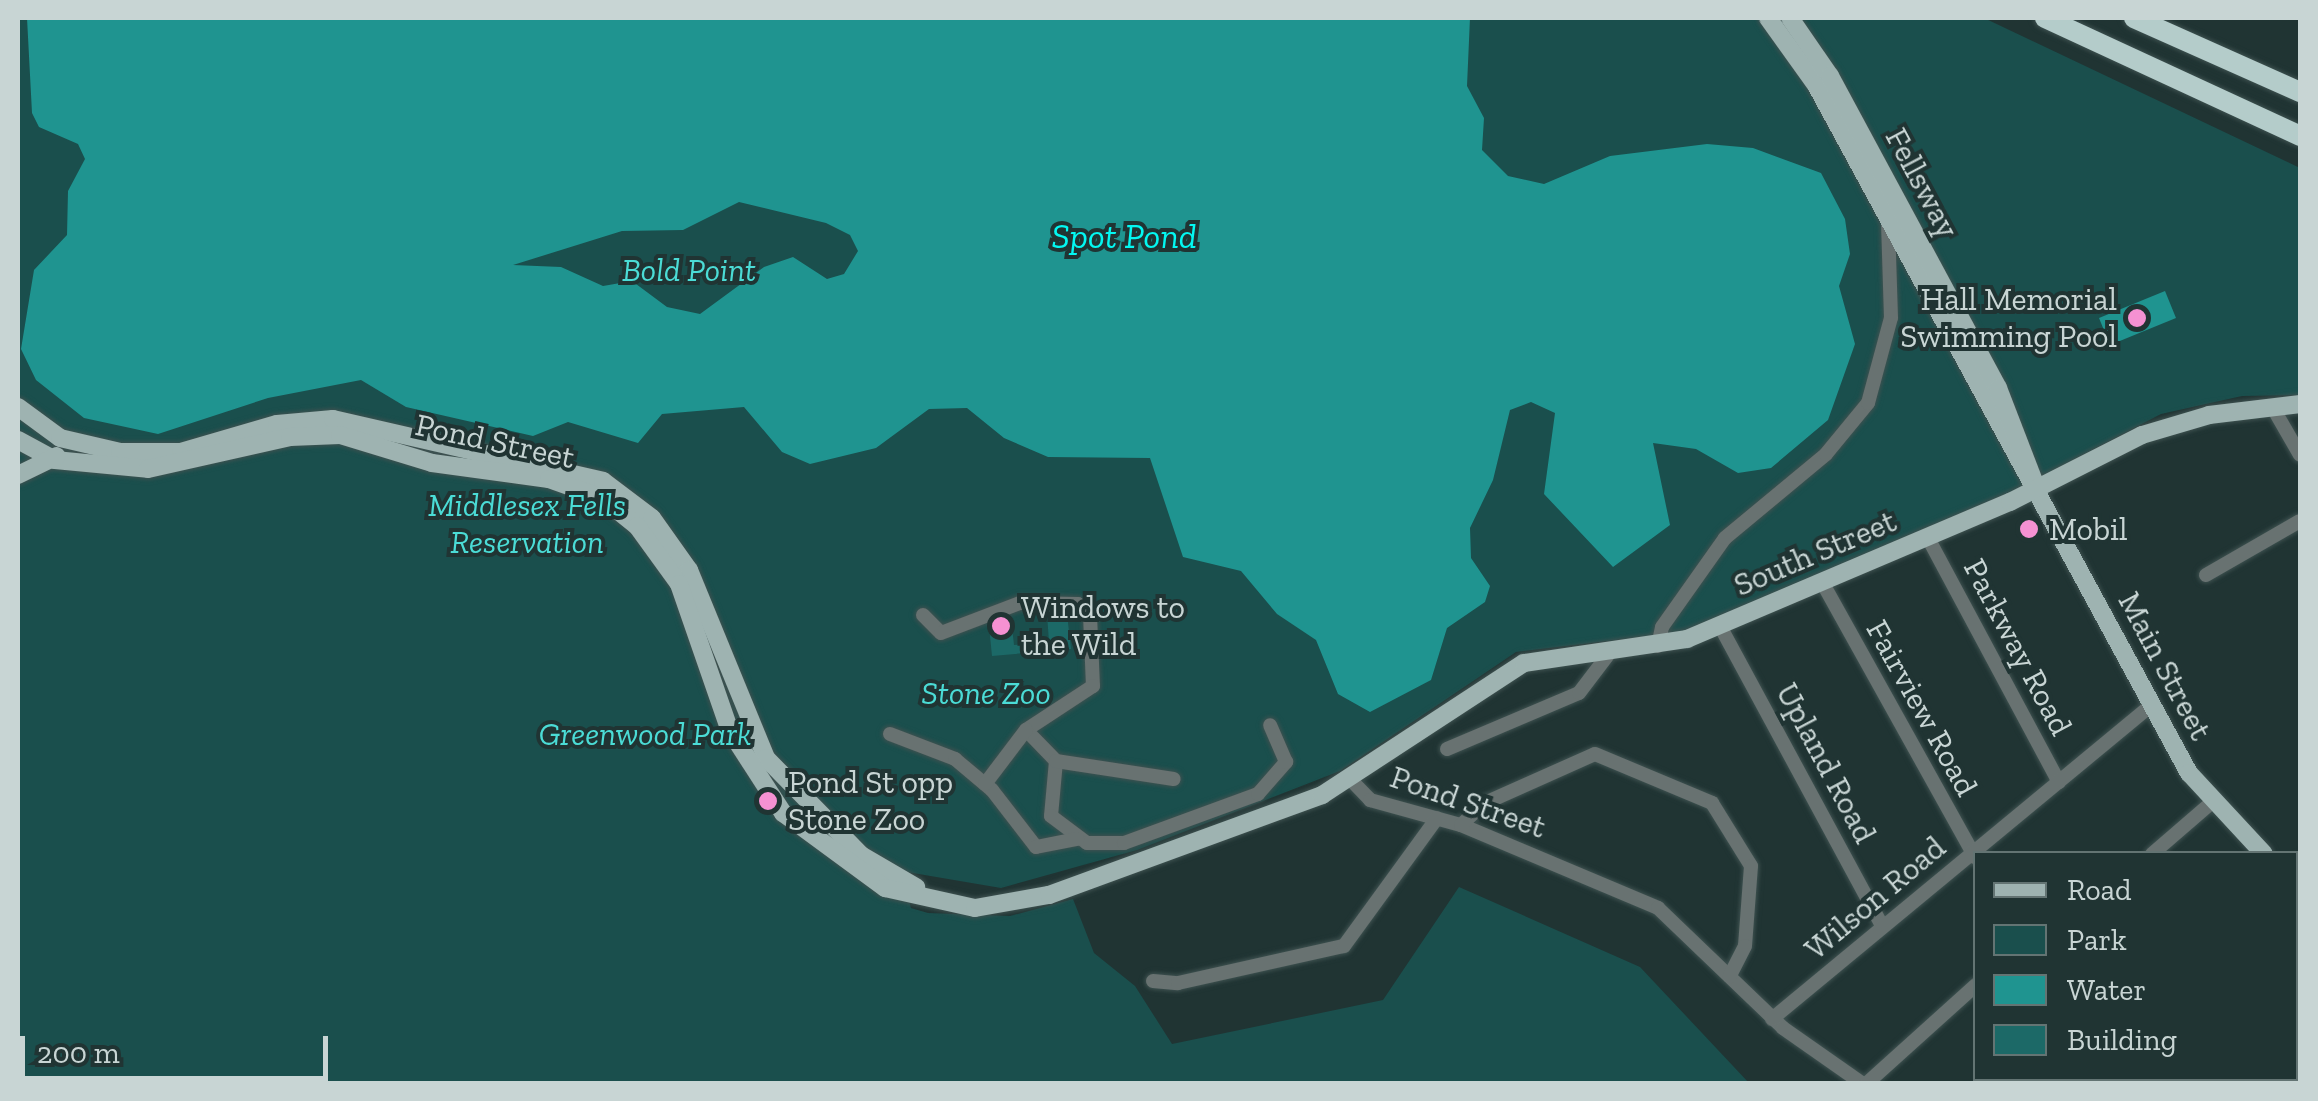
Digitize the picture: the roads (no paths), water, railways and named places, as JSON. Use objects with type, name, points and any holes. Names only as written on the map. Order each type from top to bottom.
[{"type":"highway","points":[[2044,18],[2300,136]]},
{"type":"highway","points":[[2134,18],[2300,92]]},
{"type":"main road","name":"Fellsway","points":[[1768,18],[1816,86],[2036,489]]},
{"type":"main road","name":"Fellsway","points":[[1790,18],[1840,92],[1998,388],[2036,489]]},
{"type":"main road","name":"South Street","points":[[1351,780],[1505,670],[1549,656],[1658,646],[1720,626],[1928,538],[2170,424],[2300,404]]},
{"type":"main road","name":"Pond Street","points":[[18,408],[36,425],[60,438],[120,452],[168,453],[278,424],[334,419],[603,482],[652,518],[688,570],[740,712],[783,779],[890,876],[1010,902]]},
{"type":"main road","points":[[36,425],[18,436],[55,460],[60,438]]},
{"type":"main road","name":"Pond Street","points":[[18,475],[55,460],[174,468],[331,434],[432,463],[586,491],[638,526],[679,584],[730,730],[783,813],[885,888],[947,906],[1010,902],[1227,834],[1351,780]]},
{"type":"main road","name":"Main Street","points":[[2036,489],[2152,706],[2212,804],[2261,851]]},
{"type":"street","points":[[1658,646],[1661,629],[1726,538],[1832,448],[1872,394],[1892,305],[1887,218]]},
{"type":"street","points":[[2274,408],[2300,455]]},
{"type":"street","points":[[2206,575],[2300,521]]},
{"type":"street","name":"Parkway Road","points":[[1928,538],[2059,782]]},
{"type":"street","name":"Fairview Road","points":[[1822,582],[1973,854]]},
{"type":"street","points":[[923,616],[941,633],[1020,603],[1078,604],[1090,615],[1093,686],[1026,730],[985,784]]},
{"type":"street","name":"Upland Road","points":[[1720,626],[1883,927]]},
{"type":"street","points":[[1447,749],[1584,689],[1611,651]]},
{"type":"street","name":"Wilson Road","points":[[1980,851],[2152,706]]},
{"type":"street","points":[[890,734],[947,753],[985,784],[1036,847],[1077,839],[1115,845],[1250,799],[1286,766],[1270,725]]},
{"type":"street","points":[[1026,730],[1056,761],[1174,779]]},
{"type":"street","points":[[1462,825],[1485,803],[1597,754],[1712,803],[1751,866],[1745,946],[1730,976]]},
{"type":"street","points":[[1056,761],[1048,808],[1077,839]]},
{"type":"street","name":"Pond Street","points":[[1351,780],[1370,800],[1462,825],[1646,900],[1772,1019],[1865,1084]]},
{"type":"street","points":[[2156,851],[2212,804]]},
{"type":"street","points":[[1152,981],[1178,983],[1344,946],[1436,818]]},
{"type":"street","name":"Wilson Road","points":[[1772,1019],[1973,857]]},
{"type":"street","points":[[1865,1084],[1973,987]]},
{"type":"water","name":"Spot Pond","points":[[27,18],[1470,18],[1467,86],[1484,118],[1482,150],[1508,176],[1544,184],[1610,156],[1707,144],[1753,148],[1821,173],[1845,219],[1850,254],[1839,286],[1855,344],[1828,420],[1771,468],[1738,473],[1696,449],[1653,443],[1670,525],[1613,567],[1544,494],[1555,413],[1531,402],[1510,410],[1493,480],[1470,528],[1471,558],[1490,586],[1485,602],[1447,628],[1431,680],[1370,712],[1338,694],[1316,640],[1277,614],[1241,571],[1183,557],[1150,458],[1048,457],[1004,438],[967,408],[929,409],[876,448],[810,464],[782,452],[744,407],[662,414],[638,443],[568,422],[533,436],[406,407],[361,380],[268,398],[158,434],[84,418],[36,380],[21,349],[34,270],[67,235],[68,191],[85,159],[78,144],[39,127],[32,113]],"holes":[[[739,202],[826,223],[850,235],[858,251],[844,274],[827,279],[793,257],[764,267],[700,314],[667,307],[632,281],[603,286],[561,267],[513,265],[622,231],[683,230]]]},
{"type":"water","name":"Hall Memorial Swimming Pool","points":[[2165,291],[2176,318],[2110,345],[2099,318]]},
{"type":"place","name":"Hall Memorial Swimming Pool","points":[[2137,318]]},
{"type":"place","name":"Mobil","points":[[2029,529]]},
{"type":"place","name":"Windows to the Wild","points":[[1001,626]]},
{"type":"place","name":"Pond St opp Stone Zoo","points":[[768,801]]},
{"type":"park label","name":"Bold Point","points":[[689,270]]},
{"type":"park label","name":"Middlesex Fells Reservation","points":[[527,524]]},
{"type":"park label","name":"Stone Zoo","points":[[986,693]]},
{"type":"park label","name":"Greenwood Park","points":[[645,734]]}]
